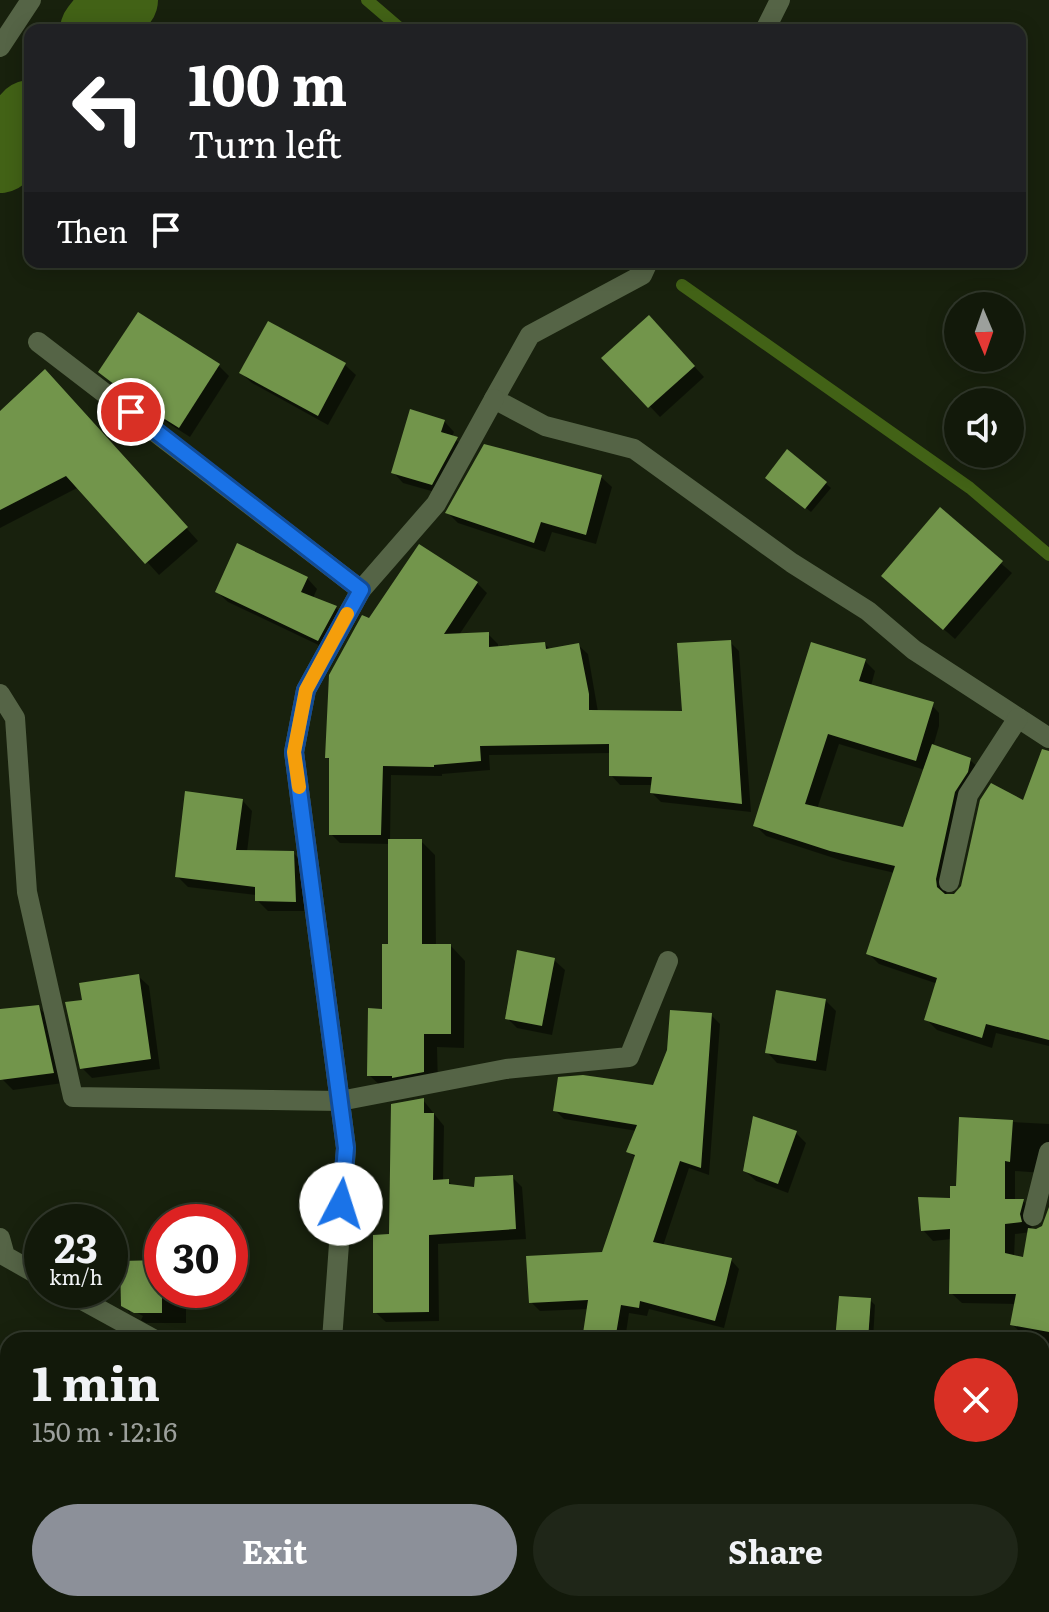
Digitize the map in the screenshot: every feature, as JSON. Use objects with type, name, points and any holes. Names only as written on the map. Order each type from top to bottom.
[{"type":"street","points":[[0,47],[31,0]]},
{"type":"street","points":[[768,24],[780,0]]},
{"type":"street","points":[[333,1332],[346,1148],[294,752],[306,690],[361,590],[436,504],[530,335],[642,275],[645,268]]},
{"type":"street","points":[[38,342],[361,590]]},
{"type":"street","points":[[494,399],[545,426],[634,449],[792,563],[868,611],[914,650],[1049,738]]},
{"type":"street","points":[[0,694],[15,718],[27,892],[73,1097],[340,1101],[506,1069],[629,1057],[668,961]]},
{"type":"street","points":[[949,882],[968,795],[1018,718]]},
{"type":"street","points":[[1033,1216],[1049,1152]]},
{"type":"street","points":[[0,1238],[5,1256],[24,1267]]},
{"type":"street","points":[[97,1308],[140,1332]]},
{"type":"building","points":[[138,312],[220,364],[179,428],[98,372]]},
{"type":"building","points":[[649,315],[695,366],[648,408],[601,358]]},
{"type":"building","points":[[268,321],[346,363],[318,416],[239,373]]},
{"type":"building","points":[[45,369],[188,527],[145,564],[66,476],[0,510],[0,411]]},
{"type":"building","points":[[410,409],[445,420],[441,432],[458,437],[432,485],[391,473]]},
{"type":"building","points":[[484,444],[602,475],[586,535],[541,522],[534,543],[445,513]]},
{"type":"building","points":[[787,449],[827,482],[805,509],[765,478]]},
{"type":"building","points":[[940,507],[1003,561],[943,630],[881,576]]},
{"type":"building","points":[[237,543],[308,577],[301,592],[337,606],[318,641],[215,592]]},
{"type":"building","points":[[419,544],[478,582],[444,634],[489,632],[489,647],[545,642],[546,649],[579,643],[589,710],[682,711],[677,643],[731,640],[742,804],[650,793],[652,777],[609,776],[609,744],[480,746],[481,761],[434,767],[383,766],[381,835],[329,835],[329,758],[325,758],[329,675],[362,615],[369,618]]},
{"type":"building","points":[[811,642],[866,659],[859,681],[934,702],[916,761],[828,734],[805,804],[903,827],[932,744],[971,758],[968,772],[955,792],[936,879],[937,887],[945,894],[954,894],[961,886],[980,800],[991,783],[1023,800],[1042,749],[1049,751],[1049,1040],[986,1024],[982,1038],[924,1020],[937,978],[866,954],[895,866],[830,851],[753,826]]},
{"type":"building","points":[[185,791],[243,799],[236,850],[294,851],[296,902],[255,901],[255,887],[175,877]]},
{"type":"building","points":[[388,839],[422,839],[422,944],[451,944],[451,1034],[424,1034],[424,1072],[392,1078],[367,1076],[368,1008],[382,1009],[382,944],[388,944]]},
{"type":"building","points":[[517,950],[555,958],[542,1026],[505,1019]]},
{"type":"building","points":[[139,974],[151,1059],[80,1069],[65,1002],[82,1000],[79,983]]},
{"type":"building","points":[[776,990],[826,999],[816,1061],[765,1053]]},
{"type":"building","points":[[39,1005],[54,1073],[0,1080],[0,1009]]},
{"type":"building","points":[[670,1010],[712,1013],[701,1168],[680,1161],[653,1242],[732,1258],[715,1321],[640,1301],[639,1308],[621,1305],[616,1332],[583,1332],[588,1300],[529,1303],[526,1256],[602,1252],[635,1155],[626,1152],[637,1125],[553,1111],[558,1077],[583,1075],[653,1085],[667,1050]]},
{"type":"building","points":[[424,1098],[424,1113],[434,1113],[433,1180],[449,1179],[449,1184],[474,1187],[475,1177],[513,1175],[516,1229],[429,1235],[429,1312],[373,1313],[373,1235],[389,1234],[391,1104]]},
{"type":"building","points":[[753,1116],[797,1131],[778,1184],[743,1171]]},
{"type":"building","points":[[959,1117],[1013,1120],[1010,1162],[1005,1161],[1005,1199],[1024,1199],[1020,1214],[1022,1222],[1005,1224],[1005,1253],[1023,1257],[1028,1228],[1042,1226],[1049,1207],[1049,1332],[1010,1325],[1016,1294],[949,1294],[950,1229],[921,1231],[918,1197],[950,1198],[950,1186],[956,1186]]},
{"type":"building","points":[[144,1260],[144,1308],[162,1308],[162,1313],[134,1313],[125,1308],[128,1308],[128,1261]]},
{"type":"building","points":[[839,1296],[871,1298],[869,1332],[836,1332]]},
{"type":"waterway","points":[[102,24],[121,0]]},
{"type":"waterway","points":[[367,0],[395,24]]},
{"type":"waterway","points":[[0,156],[24,125]]},
{"type":"waterway","points":[[682,285],[970,488],[1049,555]]},
{"type":"slow traffic","points":[[299,787],[294,752],[306,690],[347,614]]},
{"type":"route","points":[[131,412],[361,590],[306,690],[294,752],[346,1148],[341,1204]]}]
